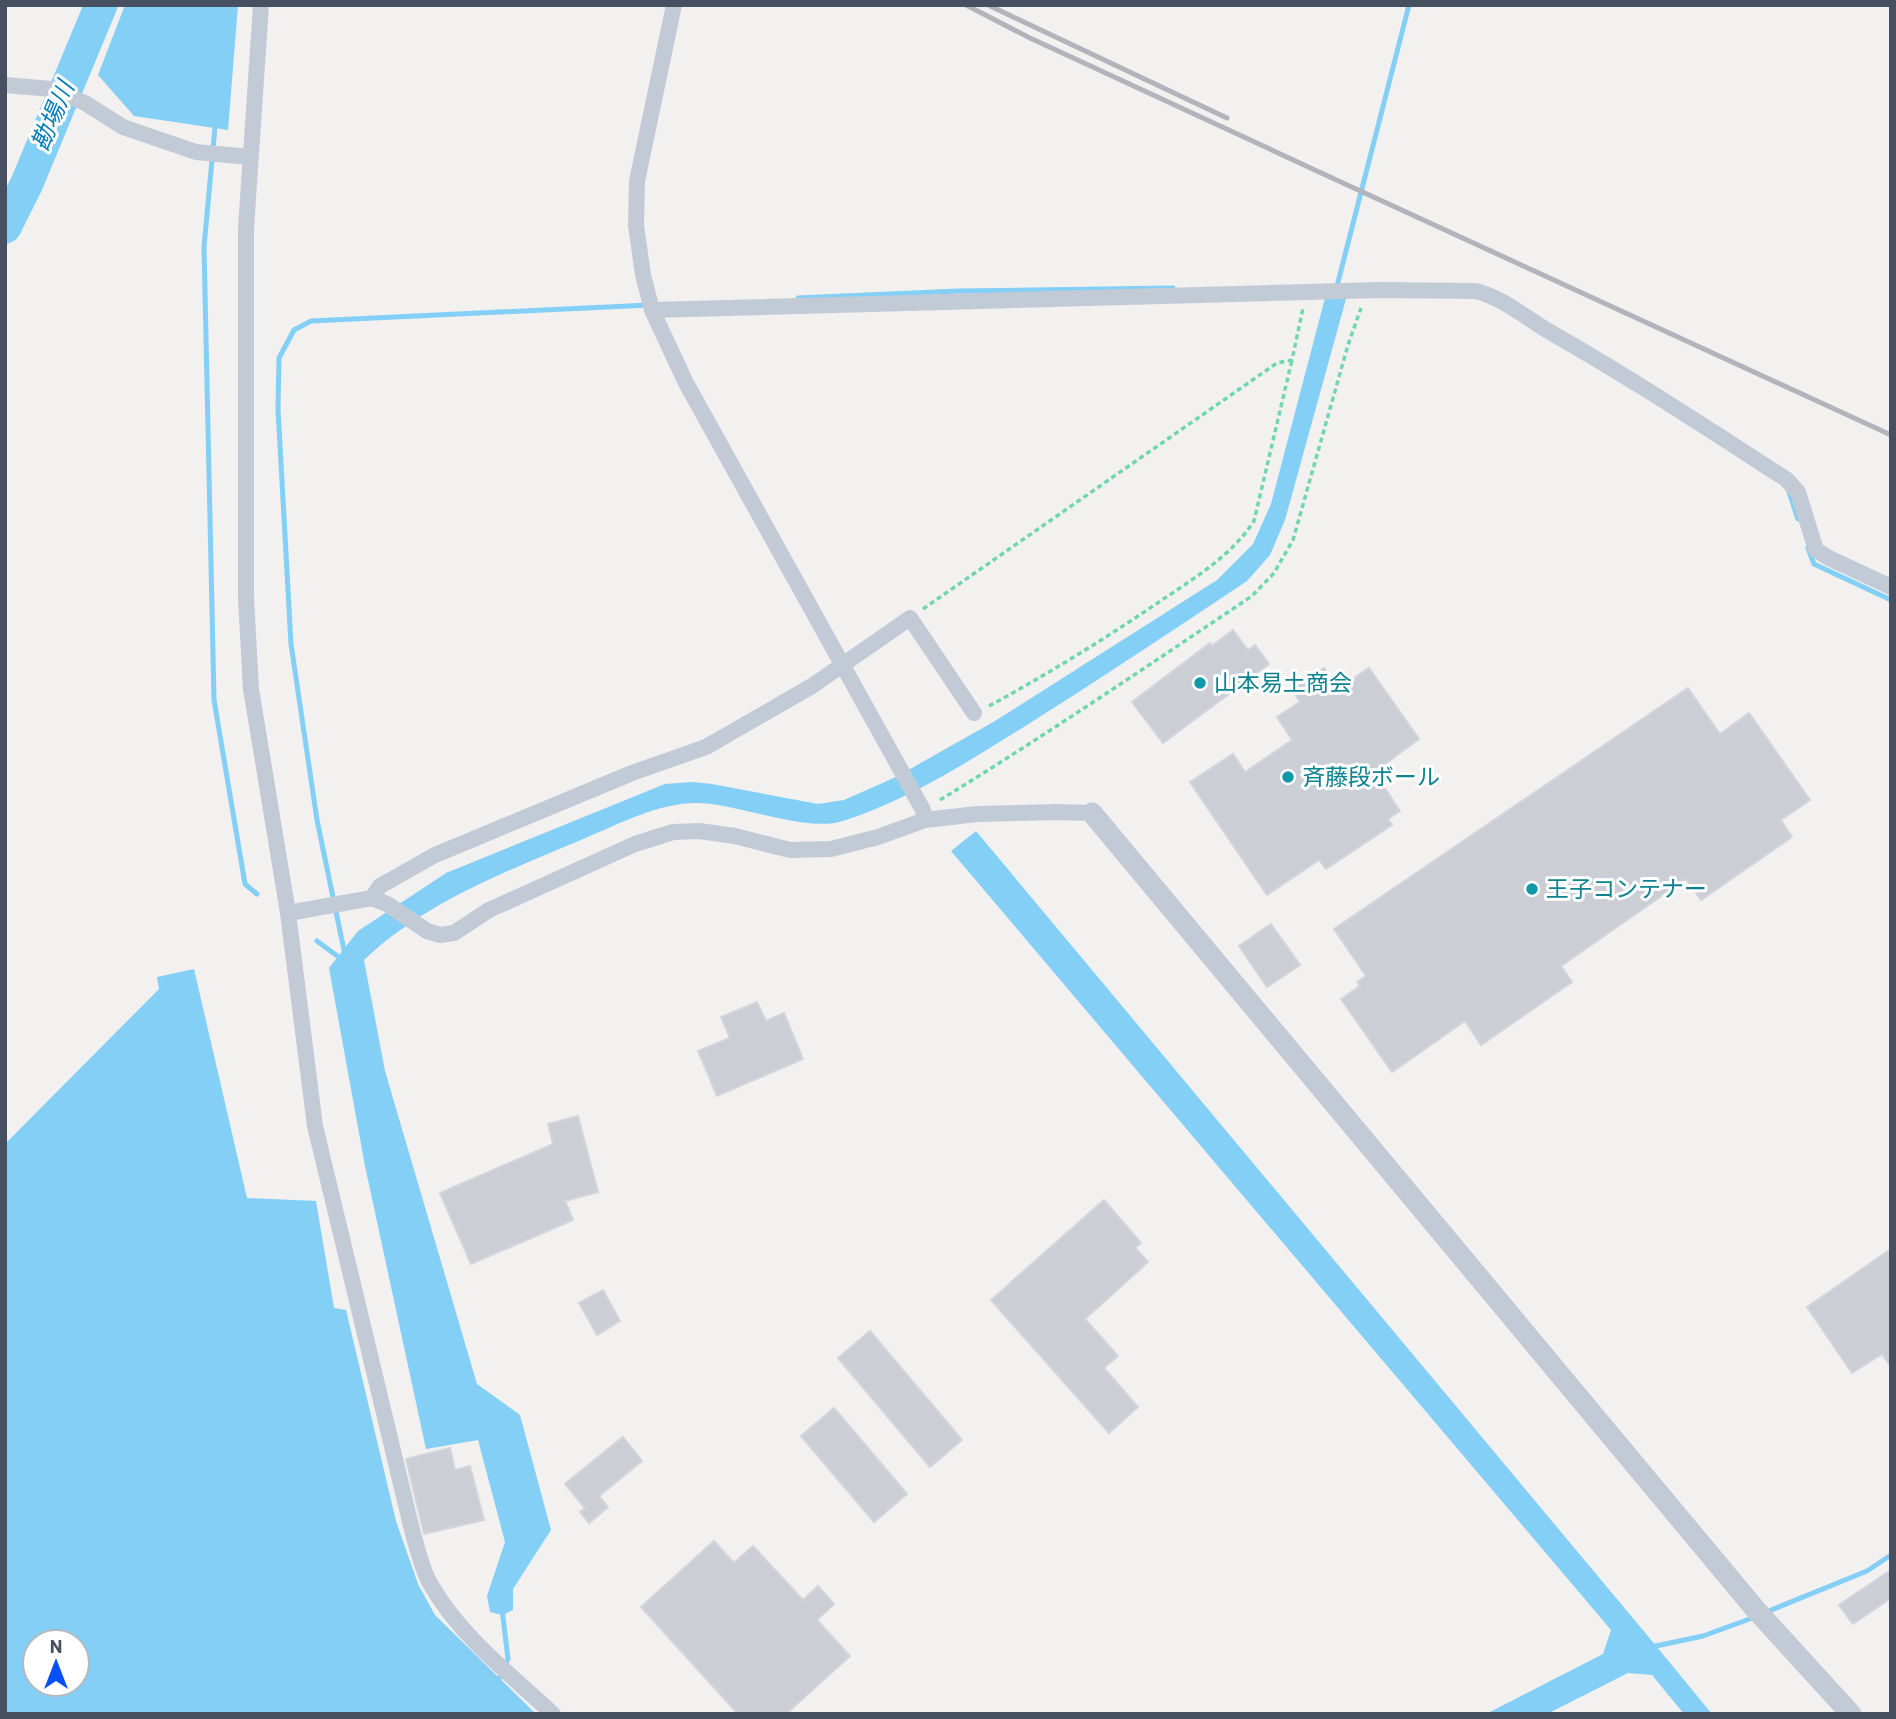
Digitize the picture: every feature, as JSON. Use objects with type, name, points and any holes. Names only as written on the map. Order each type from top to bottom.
[{"type":"street","points":[[261,5],[246,228],[246,598],[251,689],[288,913],[315,1126],[412,1534],[430,1584],[490,1656],[553,1714]]},
{"type":"street","points":[[674,5],[638,181],[636,225],[643,275],[652,310],[686,383],[843,663],[921,809]]},
{"type":"street","points":[[5,85],[52,89],[85,103],[122,127],[196,152],[250,157]]},
{"type":"street","points":[[652,310],[1362,291],[1476,291],[1488,294],[1606,364],[1786,478],[1798,492],[1816,550],[1891,587]]},
{"type":"street","points":[[380,901],[380,886],[435,855],[632,773],[706,747],[812,686],[910,618],[974,713]]},
{"type":"street","points":[[288,913],[354,900],[380,901],[427,931],[440,935],[454,933],[489,910],[635,844],[673,832],[699,831],[735,836],[790,850],[831,849],[878,837],[921,809],[977,814],[1092,813],[1756,1610],[1851,1714]]},
{"type":"path","points":[[921,809],[1022,750],[1057,724],[1252,596],[1274,573],[1297,530],[1362,291]]},
{"type":"path","points":[[974,713],[1028,684],[1140,615],[1209,568],[1241,541],[1254,521],[1310,293]]},
{"type":"path","points":[[910,618],[1277,363],[1292,360]]},
{"type":"water","points":[[125,5],[238,5],[228,130],[134,116],[98,75]]},
{"type":"water","points":[[1325,298],[1346,299],[1285,520],[1270,555],[1247,581],[1008,737],[916,791],[892,802],[828,824],[791,821],[713,804],[681,804],[652,811],[467,890],[413,921],[364,960],[385,1071],[477,1384],[520,1415],[551,1530],[513,1589],[513,1610],[503,1615],[490,1612],[487,1596],[505,1542],[478,1440],[426,1449],[365,1166],[329,968],[358,931],[446,873],[665,784],[712,784],[818,804],[844,800],[896,777],[995,721],[1217,580],[1253,544],[1271,504]]},
{"type":"water","points":[[976,831],[1712,1714],[1684,1714],[1652,1675],[1628,1673],[1547,1714],[1486,1714],[1603,1654],[1611,1630],[951,851]]},
{"type":"water","points":[[194,969],[247,1198],[316,1201],[334,1308],[346,1310],[396,1521],[418,1584],[435,1615],[536,1714],[5,1714],[5,1144],[159,989],[157,977]]},
{"type":"building","name":"山本易土商会","points":[[1233,630],[1248,650],[1255,645],[1269,664],[1163,743],[1132,702],[1210,643],[1212,646]]},
{"type":"building","name":"斉藤段ボール","points":[[1324,668],[1338,689],[1369,668],[1419,739],[1374,772],[1400,811],[1388,819],[1392,825],[1326,869],[1319,860],[1267,895],[1190,782],[1233,754],[1245,772],[1292,740],[1277,717],[1300,702],[1292,690]]},
{"type":"building","name":"王子コンテナー","points":[[1688,688],[1720,734],[1749,713],[1810,800],[1781,820],[1792,837],[1701,900],[1686,879],[1561,966],[1572,982],[1481,1045],[1465,1021],[1392,1072],[1341,999],[1360,986],[1357,982],[1366,976],[1334,929]]},
{"type":"building","points":[[1271,924],[1300,965],[1267,987],[1239,946]]},
{"type":"building","points":[[757,1002],[766,1021],[784,1013],[803,1059],[717,1096],[698,1051],[730,1038],[721,1017]]},
{"type":"building","points":[[578,1116],[598,1192],[565,1201],[573,1220],[471,1264],[440,1193],[553,1144],[548,1124]]},
{"type":"building","points":[[1104,1200],[1141,1243],[1135,1248],[1148,1262],[1085,1319],[1118,1356],[1104,1368],[1138,1407],[1109,1433],[991,1300]]},
{"type":"building","points":[[1891,1249],[1891,1367],[1882,1354],[1852,1373],[1807,1307]]},
{"type":"building","points":[[603,1290],[620,1321],[597,1335],[579,1303]]},
{"type":"building","points":[[870,1331],[962,1440],[930,1467],[838,1358]]},
{"type":"building","points":[[834,1408],[907,1494],[874,1522],[801,1436]]},
{"type":"building","points":[[623,1437],[642,1461],[599,1496],[608,1507],[589,1523],[580,1512],[585,1508],[565,1484]]},
{"type":"building","points":[[450,1448],[455,1470],[470,1466],[484,1520],[424,1534],[406,1459]]},
{"type":"building","points":[[714,1541],[734,1563],[753,1546],[803,1600],[818,1586],[834,1604],[817,1620],[850,1656],[786,1714],[738,1714],[641,1607]]},
{"type":"building","points":[[1891,1570],[1891,1598],[1853,1624],[1839,1605]]},
{"type":"waterway","name":"勘場川","points":[[5,227],[27,183],[101,5]]},
{"type":"waterway","points":[[1336,290],[1409,5]]},
{"type":"waterway","points":[[215,127],[204,247],[214,700],[245,884],[257,894]]},
{"type":"waterway","points":[[798,298],[958,291],[1173,288]]},
{"type":"waterway","points":[[345,955],[317,820],[291,644],[278,409],[279,358],[294,330],[311,321],[649,305]]},
{"type":"waterway","points":[[1788,489],[1798,519]]},
{"type":"waterway","points":[[1808,548],[1814,564],[1891,600]]},
{"type":"waterway","points":[[317,941],[344,961]]},
{"type":"waterway","points":[[1764,1613],[1867,1571],[1891,1555]]},
{"type":"waterway","points":[[499,1679],[508,1659],[502,1609]]},
{"type":"waterway","points":[[1651,1647],[1703,1636],[1755,1617]]},
{"type":"railway","points":[[966,5],[1030,38],[1891,435]]},
{"type":"railway","points":[[988,5],[1227,118]]},
{"type":"place","name":"山本易土商会","points":[[1200,683]]},
{"type":"place","name":"斉藤段ボール","points":[[1288,777]]},
{"type":"place","name":"王子コンテナー","points":[[1532,889]]}]
